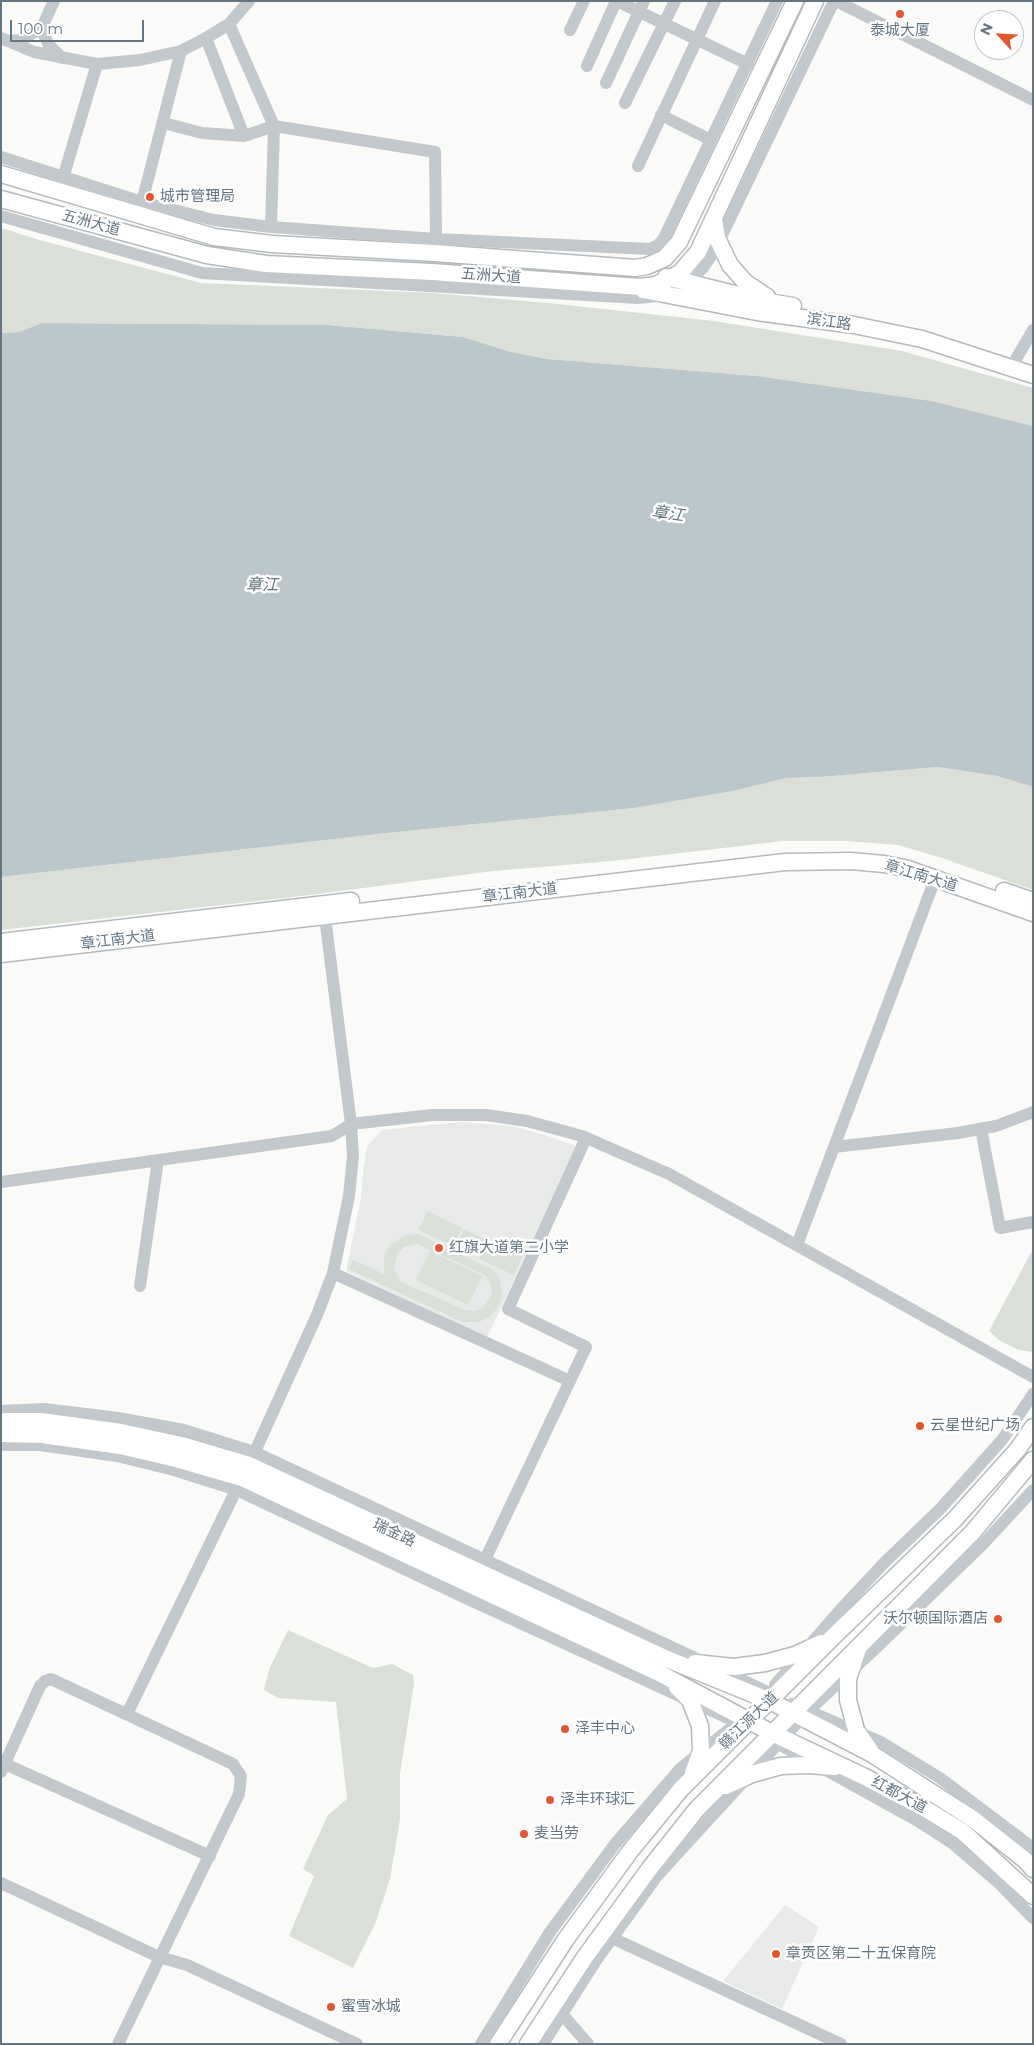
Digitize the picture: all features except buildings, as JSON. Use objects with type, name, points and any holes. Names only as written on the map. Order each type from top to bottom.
[{"type":"main road","points":[[672,282],[671,253],[679,242],[795,1]]},
{"type":"main road","points":[[672,282],[693,260],[714,219],[815,1]]},
{"type":"main road","name":"五洲大道","points":[[5,176],[214,237],[272,244],[426,252],[641,267],[672,282]]},
{"type":"main road","name":"五洲大道","points":[[1,199],[207,255],[266,264],[432,272],[640,287],[672,282]]},
{"type":"main road","points":[[714,219],[719,242],[730,265],[746,283],[766,296],[788,305]]},
{"type":"main road","name":"滨江路","points":[[672,282],[705,302],[757,312],[854,325],[922,339],[1033,375]]},
{"type":"main road","name":"滨江路","points":[[672,282],[763,301],[925,330],[1033,366]]},
{"type":"main road","name":"章江南大道","points":[[1,954],[324,910],[786,852],[886,854],[905,858],[1033,901]]},
{"type":"main road","name":"章江南大道","points":[[1,942],[785,862],[851,861],[905,868],[1033,913]]},
{"type":"main road","name":"瑞金路","points":[[1,1421],[41,1421],[121,1432],[182,1446],[482,1566],[667,1659],[769,1697]]},
{"type":"main road","name":"赣江源大道","points":[[498,2044],[566,1939],[631,1850],[679,1791],[743,1721],[955,1519],[1018,1449],[1033,1427]]},
{"type":"main road","name":"瑞金路","points":[[1,1434],[42,1435],[120,1446],[176,1459],[246,1471],[659,1673],[743,1721]]},
{"type":"main road","name":"赣江源大道","points":[[528,2044],[585,1957],[650,1868],[700,1806],[775,1738],[865,1639],[972,1533],[1033,1460]]},
{"type":"main road","points":[[667,1659],[734,1667],[765,1663],[805,1651],[836,1634]]},
{"type":"main road","points":[[865,1639],[854,1658],[850,1672],[848,1700],[852,1720],[857,1732],[872,1754]]},
{"type":"main road","points":[[659,1673],[677,1687],[689,1700],[700,1726],[702,1743],[700,1755],[692,1776],[679,1791],[700,1806],[725,1786],[748,1776],[781,1766],[815,1765],[836,1768],[863,1776]]},
{"type":"main road","name":"红都大道","points":[[769,1697],[800,1712],[872,1754],[973,1819],[1025,1860],[1033,1869]]},
{"type":"main road","name":"红都大道","points":[[743,1721],[775,1738],[863,1776],[924,1808],[963,1832],[1033,1896]]},
{"type":"street","points":[[4,40],[27,37],[43,25],[54,1]]},
{"type":"street","points":[[4,40],[34,52],[97,64],[140,60],[181,51],[206,38],[229,24],[249,1]]},
{"type":"street","points":[[570,30],[584,1]]},
{"type":"street","points":[[587,66],[617,1],[642,7],[664,23],[748,64]]},
{"type":"street","points":[[625,103],[675,1]]},
{"type":"street","points":[[638,166],[715,1]]},
{"type":"street","points":[[672,282],[657,251],[777,1]]},
{"type":"street","points":[[1,216],[202,273],[638,298],[672,282],[709,261],[835,1],[1033,100]]},
{"type":"street","points":[[606,83],[642,7]]},
{"type":"street","points":[[229,24],[274,126],[271,227]]},
{"type":"street","points":[[43,25],[44,35],[49,45],[62,58]]},
{"type":"street","points":[[206,38],[244,136]]},
{"type":"street","points":[[142,202],[164,123],[181,51]]},
{"type":"street","points":[[63,178],[97,64]]},
{"type":"street","points":[[661,115],[711,140]]},
{"type":"street","points":[[164,123],[202,133],[244,136],[274,126],[435,152],[436,239]]},
{"type":"street","points":[[1,158],[142,202],[214,220],[271,227],[436,239],[646,250],[654,248],[663,240]]},
{"type":"street","points":[[1016,359],[1033,330]]},
{"type":"street","points":[[797,1245],[935,879]]},
{"type":"street","points":[[127,1714],[246,1471],[317,1315],[333,1273],[349,1196],[353,1156],[351,1124],[324,910]]},
{"type":"street","points":[[834,1147],[907,1140],[981,1129],[996,1126],[1032,1113]]},
{"type":"street","points":[[1,1182],[332,1136],[351,1124],[432,1115],[486,1115],[527,1121],[586,1138],[669,1174],[1033,1377]]},
{"type":"street","points":[[981,1129],[1000,1228],[1033,1222]]},
{"type":"street","points":[[586,1138],[508,1309],[586,1347],[482,1566],[714,1666],[769,1697],[842,1608],[884,1563],[941,1508],[1002,1440],[1033,1394]]},
{"type":"street","points":[[140,1286],[158,1160]]},
{"type":"street","points":[[333,1273],[570,1380]]},
{"type":"street","points":[[1,1411],[45,1409],[184,1430],[246,1471],[468,1599],[689,1700],[743,1721]]},
{"type":"street","points":[[1,1446],[40,1445],[117,1456],[174,1470],[246,1471]]},
{"type":"street","points":[[800,1712],[850,1672],[983,1544],[1033,1490]]},
{"type":"street","points":[[118,2044],[159,1957],[210,1856],[239,1794],[241,1776],[233,1764],[55,1680],[45,1681],[35,1697],[3,1768],[210,1856]]},
{"type":"street","points":[[800,1712],[881,1742],[940,1778],[1032,1846]]},
{"type":"street","points":[[481,2044],[550,1932],[615,1844],[680,1769],[743,1721]]},
{"type":"street","points":[[544,2044],[612,1938],[657,1876],[748,1776],[775,1738],[815,1765],[918,1821],[952,1843],[1000,1884],[1033,1918]]},
{"type":"street","points":[[1,1883],[159,1957],[187,1966],[357,2044]]},
{"type":"street","points":[[612,1938],[841,2044]]},
{"type":"street","points":[[562,2014],[588,2044]]},
{"type":"shaded area","points":[[1,228],[201,283],[433,293],[548,303],[714,321],[902,351],[1033,388],[1033,426],[932,401],[757,376],[547,359],[511,352],[463,337],[328,325],[42,323],[19,332],[1,333]]},
{"type":"shaded area","points":[[938,767],[997,776],[1033,787],[1033,890],[942,858],[898,845],[847,841],[783,841],[612,861],[493,871],[310,895],[1,930],[1,877],[387,833],[634,808],[733,791],[787,778]]},
{"type":"shaded area","name":"红旗大道第二小学","points":[[460,1122],[512,1126],[576,1146],[487,1338],[346,1271],[361,1198],[367,1146],[382,1130]]},
{"type":"shaded area","points":[[427,1211],[462,1228],[453,1246],[419,1230]]},
{"type":"shaded area","points":[[464,1229],[485,1239],[480,1250],[459,1240]]},
{"type":"shaded area","points":[[418,1234],[493,1270],[500,1280],[502,1292],[500,1304],[490,1317],[479,1322],[462,1322],[349,1269],[353,1260],[384,1274],[384,1256],[390,1245],[406,1235]],"holes":[[[418,1244],[486,1276],[491,1285],[492,1294],[484,1307],[475,1311],[465,1310],[401,1282],[394,1269],[397,1254],[404,1247]]]},
{"type":"shaded area","points":[[488,1241],[522,1257],[514,1275],[479,1259]]},
{"type":"shaded area","points":[[1033,1249],[1033,1352],[1019,1350],[1000,1341],[989,1331]]},
{"type":"shaded area","points":[[430,1251],[482,1276],[468,1305],[416,1280]]},
{"type":"shaded area","points":[[288,1630],[373,1668],[392,1664],[413,1675],[414,1683],[400,1774],[400,1819],[390,1879],[375,1924],[353,1968],[289,1936],[314,1876],[303,1869],[328,1815],[347,1799],[336,1702],[278,1698],[264,1690],[269,1670]]},
{"type":"shaded area","name":"章贡区第二十五保育院","points":[[785,1905],[819,1927],[782,2009],[723,1981]]},
{"type":"water","name":"章江","points":[[42,323],[328,325],[463,337],[511,352],[547,359],[757,376],[932,401],[1033,426],[1033,787],[997,776],[938,767],[787,778],[733,791],[634,808],[387,833],[1,877],[1,333],[19,332]]},
{"type":"place","name":"泰城大厦","points":[[900,14]]},
{"type":"place","name":"城市管理局","points":[[150,197]]},
{"type":"place","name":"红旗大道第二小学","points":[[439,1248]]},
{"type":"place","name":"云星世纪广场","points":[[920,1426]]},
{"type":"place","name":"沃尔顿国际酒店","points":[[998,1619]]},
{"type":"place","name":"泽丰中心","points":[[565,1729]]},
{"type":"place","name":"泽丰环球汇","points":[[550,1800]]},
{"type":"place","name":"麦当劳","points":[[524,1834]]},
{"type":"place","name":"章贡区第二十五保育院","points":[[776,1954]]},
{"type":"place","name":"蜜雪冰城","points":[[331,2007]]}]
